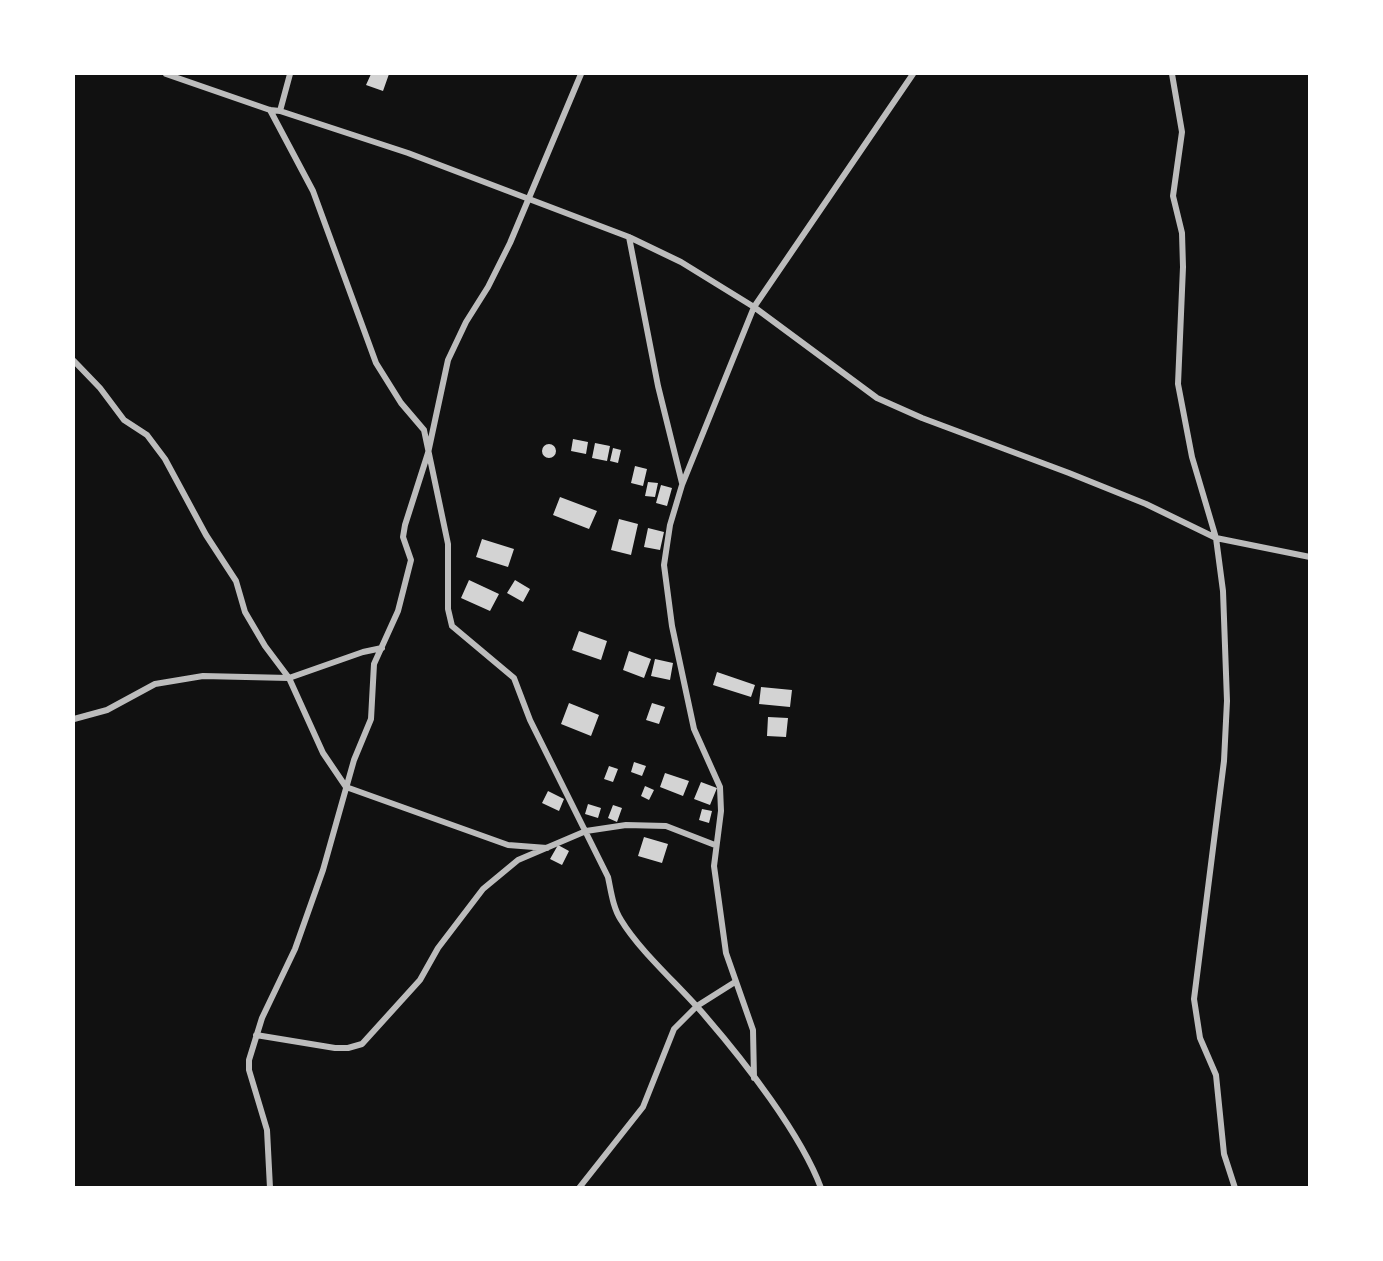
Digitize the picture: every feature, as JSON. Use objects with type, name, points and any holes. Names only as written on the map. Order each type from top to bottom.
[{"type":"street","points":[[166,74],[270,110],[280,111],[408,153],[629,237],[681,262],[754,307],[877,398],[922,418],[1146,504],[1216,538],[1310,557]]},
{"type":"street","points":[[280,111],[290,74]]},
{"type":"street","points":[[270,1188],[267,1130],[249,1070],[255,1035],[299,938],[323,870],[354,760],[371,719],[373,672],[406,587],[411,560],[403,537],[405,525],[428,453],[448,360],[530,199],[580,74]]},
{"type":"street","points":[[754,1078],[753,1030],[726,953],[714,866],[721,811],[720,787],[694,729],[672,626],[664,565],[670,525],[682,485],[754,307],[913,74]]},
{"type":"street","points":[[1172,74],[1182,132],[1173,196],[1182,234],[1183,267],[1178,384],[1192,457],[1216,538],[1223,591],[1227,701],[1225,741],[1194,999],[1200,1038],[1216,1075],[1224,1154],[1235,1188]]},
{"type":"street","points":[[270,110],[313,192],[376,363],[401,403],[420,424],[426,435],[448,544],[448,609],[452,626],[514,678],[530,720],[608,877],[621,920],[697,1006],[754,1078],[797,1142],[821,1188]]},
{"type":"street","points":[[629,237],[658,386],[682,485]]},
{"type":"street","points":[[74,361],[100,388],[124,420],[147,435],[165,459],[206,536],[236,581],[250,620],[289,678],[323,753],[346,788],[508,844],[547,848]]},
{"type":"street","points":[[74,719],[107,710],[154,684],[203,676],[289,678],[363,652],[382,648]]},
{"type":"street","points":[[255,1035],[334,1048],[348,1048],[362,1044],[420,980],[438,948],[483,889],[518,860],[586,831],[626,825],[666,826],[715,845]]},
{"type":"street","points":[[579,1188],[643,1107],[674,1029],[697,1006],[735,982]]},
{"type":"building","points":[[371,74],[389,74],[383,91],[366,85]]},
{"type":"building","points":[[573,439],[588,442],[586,454],[571,451]]},
{"type":"building","points":[[595,443],[610,446],[607,461],[592,458]]},
{"type":"building","points":[[546,444],[552,444],[556,451],[552,458],[546,458],[542,454],[542,448]]},
{"type":"building","points":[[613,448],[621,450],[618,463],[610,461]]},
{"type":"building","points":[[635,466],[647,469],[643,486],[631,483]]},
{"type":"building","points":[[648,482],[658,483],[655,497],[645,496]]},
{"type":"building","points":[[661,485],[672,488],[667,506],[656,503]]},
{"type":"building","points":[[560,497],[597,511],[589,529],[553,515]]},
{"type":"building","points":[[619,519],[638,524],[631,555],[611,550]]},
{"type":"building","points":[[648,528],[664,532],[660,550],[644,547]]},
{"type":"building","points":[[482,539],[514,549],[508,567],[476,557]]},
{"type":"building","points":[[469,580],[499,594],[490,611],[461,598]]},
{"type":"building","points":[[515,580],[530,589],[523,602],[507,593]]},
{"type":"building","points":[[579,631],[607,641],[601,660],[572,650]]},
{"type":"building","points":[[629,651],[651,659],[644,678],[623,670]]},
{"type":"building","points":[[655,659],[673,663],[670,680],[651,676]]},
{"type":"building","points":[[717,672],[755,685],[751,697],[713,685]]},
{"type":"building","points":[[761,687],[792,690],[790,707],[759,704]]},
{"type":"building","points":[[569,703],[599,715],[591,736],[561,724]]},
{"type":"building","points":[[652,703],[665,707],[659,724],[646,720]]},
{"type":"building","points":[[768,717],[788,718],[786,737],[767,736]]},
{"type":"building","points":[[634,762],[646,766],[642,776],[631,772]]},
{"type":"building","points":[[609,766],[618,769],[613,782],[604,779]]},
{"type":"building","points":[[665,773],[689,781],[683,796],[660,787]]},
{"type":"building","points":[[701,782],[717,788],[710,805],[694,799]]},
{"type":"building","points":[[645,786],[654,790],[649,800],[641,796]]},
{"type":"building","points":[[548,791],[564,799],[559,811],[542,803]]},
{"type":"building","points":[[588,804],[601,808],[598,818],[585,814]]},
{"type":"building","points":[[613,805],[622,808],[617,822],[608,818]]},
{"type":"building","points":[[702,809],[712,811],[709,823],[699,820]]},
{"type":"building","points":[[644,837],[668,844],[662,863],[638,856]]},
{"type":"building","points":[[558,845],[569,851],[562,865],[550,859]]}]
